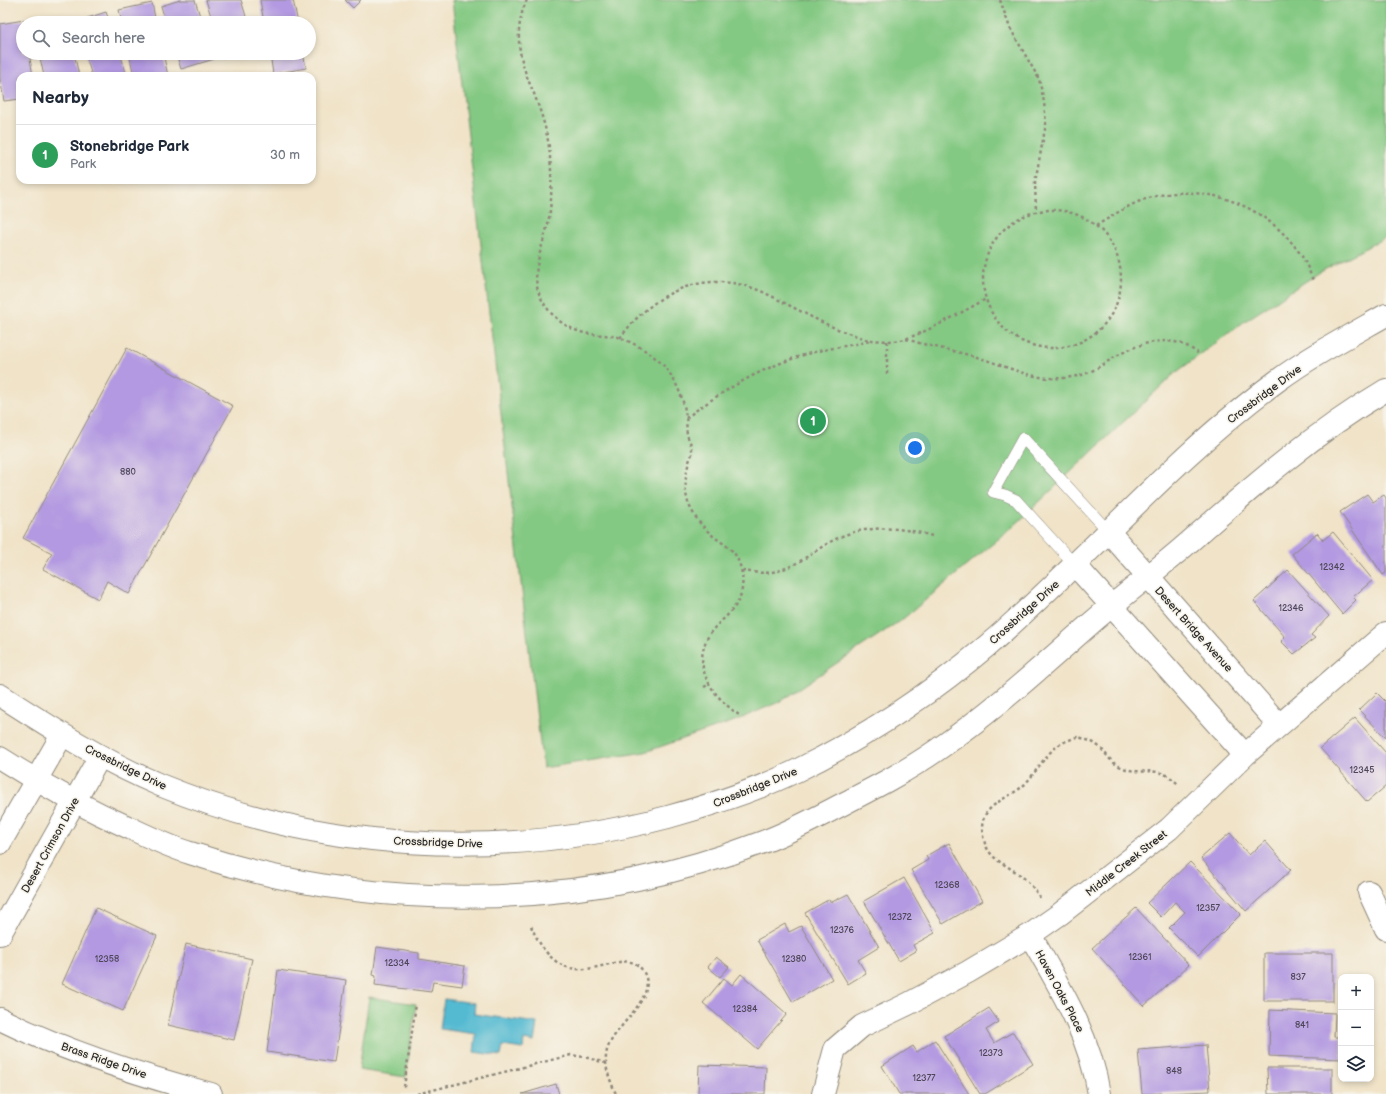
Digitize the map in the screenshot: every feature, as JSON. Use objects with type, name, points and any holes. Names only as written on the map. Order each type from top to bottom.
[{"type":"street","name":"Crossbridge Drive","points":[[0,695],[62,735],[100,756],[160,785],[256,818],[348,836],[397,842],[454,844],[552,840],[606,831],[698,808],[746,792],[792,773],[871,732],[914,704],[989,644],[1075,565],[1178,466],[1256,397],[1320,352],[1386,315]]},
{"type":"street","points":[[0,758],[74,801],[112,820],[187,853],[274,876],[315,884],[400,895],[485,898],[568,891],[651,876],[728,855],[767,841],[876,788],[939,749],[1024,682],[1111,606],[1148,577],[1303,445],[1341,418],[1386,390]]},
{"type":"street","name":"Desert Bridge Avenue","points":[[1109,532],[1279,725]]},
{"type":"street","points":[[1075,565],[1245,755]]},
{"type":"street","name":"Middle Creek Street","points":[[823,1094],[835,1049],[862,1026],[908,1004],[1030,935],[1060,914],[1169,829],[1245,755],[1386,633]]},
{"type":"street","points":[[0,843],[62,735]]},
{"type":"street","name":"Desert Crimson Drive","points":[[2,927],[100,756]]},
{"type":"street","points":[[1369,892],[1386,929]]},
{"type":"street","name":"Haven Oaks Place","points":[[1030,935],[1079,1024],[1089,1049],[1099,1094]]},
{"type":"street","name":"Brass Ridge Drive","points":[[0,1019],[66,1048],[116,1066],[211,1094]]},
{"type":"lane","points":[[1075,565],[1016,500],[993,492],[1022,438],[1109,532]]},
{"type":"path","points":[[527,0],[521,14],[520,50],[524,71],[545,126],[550,163],[551,186],[549,216],[537,271],[536,282],[539,296],[548,310],[562,323],[575,330],[588,334],[620,338],[651,354],[664,367],[675,383],[684,402],[687,434],[693,452],[686,476],[688,503],[704,528],[733,550],[742,571],[743,584],[740,599],[732,611],[708,636],[703,651],[704,667],[708,685],[718,698],[739,715]]},
{"type":"path","points":[[1000,0],[1010,28],[1038,79],[1044,102],[1046,124],[1035,182],[1036,212]]},
{"type":"path","points":[[1096,226],[1133,204],[1155,196],[1177,193],[1204,193],[1234,201],[1272,224],[1288,239],[1303,258],[1313,280]]},
{"type":"path","points":[[1052,210],[1068,212],[1083,218],[1096,226],[1107,238],[1115,252],[1120,267],[1121,283],[1118,299],[1112,314],[1102,327],[1090,337],[1075,344],[1044,348],[1028,344],[1014,336],[1002,326],[992,313],[986,299],[983,283],[984,267],[989,251],[996,237],[1008,226],[1021,218],[1036,212],[1052,210]]},
{"type":"path","points":[[620,338],[639,314],[655,302],[673,291],[691,285],[713,281],[737,284],[757,289],[821,323],[870,340]]},
{"type":"path","points":[[906,339],[986,299]]},
{"type":"path","points":[[686,418],[732,387],[780,362],[870,340],[906,339],[980,358],[1021,374],[1041,378],[1061,379],[1080,376],[1096,369],[1129,349],[1146,344],[1164,341],[1182,344],[1198,353]]},
{"type":"path","points":[[887,340],[887,374]]},
{"type":"path","points":[[742,571],[760,573],[785,568],[826,544],[858,531],[889,528],[919,532],[932,536]]},
{"type":"path","points":[[704,687],[708,685]]},
{"type":"path","points":[[1040,898],[1035,890],[1019,874],[1004,866],[993,856],[984,842],[981,827],[987,812],[999,801],[1024,785],[1045,756],[1060,743],[1078,737],[1096,743],[1116,765],[1128,771],[1143,773],[1157,771],[1170,775],[1180,786]]},
{"type":"path","points":[[531,926],[545,952],[566,968],[579,970],[614,962],[624,962],[634,964],[642,970],[646,978],[647,988],[643,998],[609,1044],[606,1063],[609,1077],[616,1094]]},
{"type":"path","points":[[404,1087],[416,1004]]},
{"type":"path","points":[[417,1094],[571,1055],[606,1063]]},
{"type":"green space","points":[[452,0],[1386,0],[1386,237],[1320,272],[1245,321],[1174,374],[1015,525],[904,618],[779,702],[732,722],[645,752],[543,768]]},
{"type":"green space","points":[[369,997],[416,1004],[406,1077],[359,1070]]},
{"type":"water","points":[[444,999],[475,1003],[474,1014],[537,1023],[534,1042],[524,1040],[523,1049],[503,1046],[501,1056],[474,1052],[476,1034],[440,1029]]},
{"type":"building","points":[[180,0],[195,0],[200,16],[164,16],[161,6]]},
{"type":"building","points":[[206,0],[241,0],[246,16],[211,16]]},
{"type":"building","points":[[260,0],[293,0],[296,16],[263,16]]},
{"type":"building","points":[[345,0],[361,0],[353,8]]},
{"type":"building","points":[[152,3],[155,16],[120,16],[119,10]]},
{"type":"building","points":[[106,12],[107,16],[94,16]]},
{"type":"building","points":[[16,21],[16,60],[30,60],[32,72],[16,72],[16,100],[4,101],[0,78],[0,24]]},
{"type":"building","points":[[41,60],[76,60],[78,72],[43,72]]},
{"type":"building","points":[[87,60],[122,60],[126,72],[91,72]]},
{"type":"building","points":[[131,60],[165,60],[167,72],[133,72]]},
{"type":"building","points":[[178,60],[211,60],[181,69]]},
{"type":"building","points":[[271,60],[304,60],[306,68],[284,72],[273,72]]},
{"type":"building","points":[[127,348],[233,406],[129,594],[107,581],[98,599],[43,569],[52,553],[23,538]]},
{"type":"building","points":[[1367,494],[1373,502],[1384,495],[1386,498],[1386,573],[1383,575],[1340,512]]},
{"type":"building","points":[[1333,532],[1373,580],[1353,597],[1356,600],[1342,614],[1292,554],[1317,533],[1323,540]]},
{"type":"building","points":[[1288,570],[1329,616],[1311,635],[1315,638],[1294,654],[1281,641],[1285,637],[1254,601]]},
{"type":"building","points":[[1377,693],[1385,701],[1386,700],[1386,738],[1359,710]]},
{"type":"building","points":[[1355,718],[1386,753],[1386,786],[1367,802],[1320,748]]},
{"type":"building","points":[[1230,833],[1249,855],[1265,841],[1291,870],[1246,911],[1201,858]]},
{"type":"building","points":[[949,843],[982,901],[943,924],[911,870],[928,860],[926,856]]},
{"type":"building","points":[[1190,862],[1241,914],[1198,957],[1169,928],[1185,912],[1175,902],[1161,917],[1147,903]]},
{"type":"building","points":[[904,878],[935,933],[913,945],[916,951],[899,961],[864,901]]},
{"type":"building","points":[[848,894],[879,947],[858,960],[866,973],[848,984],[805,913],[828,900],[832,902]]},
{"type":"building","points":[[96,908],[157,936],[123,1011],[62,984]]},
{"type":"building","points":[[1136,908],[1189,965],[1144,1006],[1092,948]]},
{"type":"building","points":[[785,924],[789,932],[801,926],[832,979],[793,1002],[757,940]]},
{"type":"building","points":[[186,944],[252,959],[234,1040],[168,1025]]},
{"type":"building","points":[[377,947],[419,953],[419,959],[465,966],[462,986],[433,982],[431,992],[375,985],[376,976],[373,975]]},
{"type":"building","points":[[1264,953],[1333,953],[1333,1001],[1264,1001]]},
{"type":"building","points":[[716,957],[729,967],[720,977],[708,967]]},
{"type":"building","points":[[278,970],[346,980],[334,1062],[267,1052]]},
{"type":"building","points":[[741,974],[787,1014],[757,1049],[703,1003],[724,978],[732,985]]},
{"type":"building","points":[[989,1008],[999,1022],[986,1030],[994,1043],[1013,1032],[1033,1064],[985,1094],[980,1094],[944,1036]]},
{"type":"building","points":[[1270,1010],[1335,1013],[1334,1037],[1338,1037],[1338,1059],[1269,1056]]},
{"type":"building","points":[[935,1040],[969,1094],[899,1094],[882,1066],[913,1046],[917,1052]]},
{"type":"building","points":[[1206,1045],[1210,1091],[1142,1094],[1138,1050]]},
{"type":"building","points":[[699,1065],[766,1067],[765,1094],[698,1094]]},
{"type":"building","points":[[1267,1068],[1332,1068],[1332,1094],[1268,1094]]},
{"type":"building","points":[[556,1084],[559,1094],[522,1094]]},
{"type":"place","name":"Stonebridge Park","points":[[813,421]]}]
